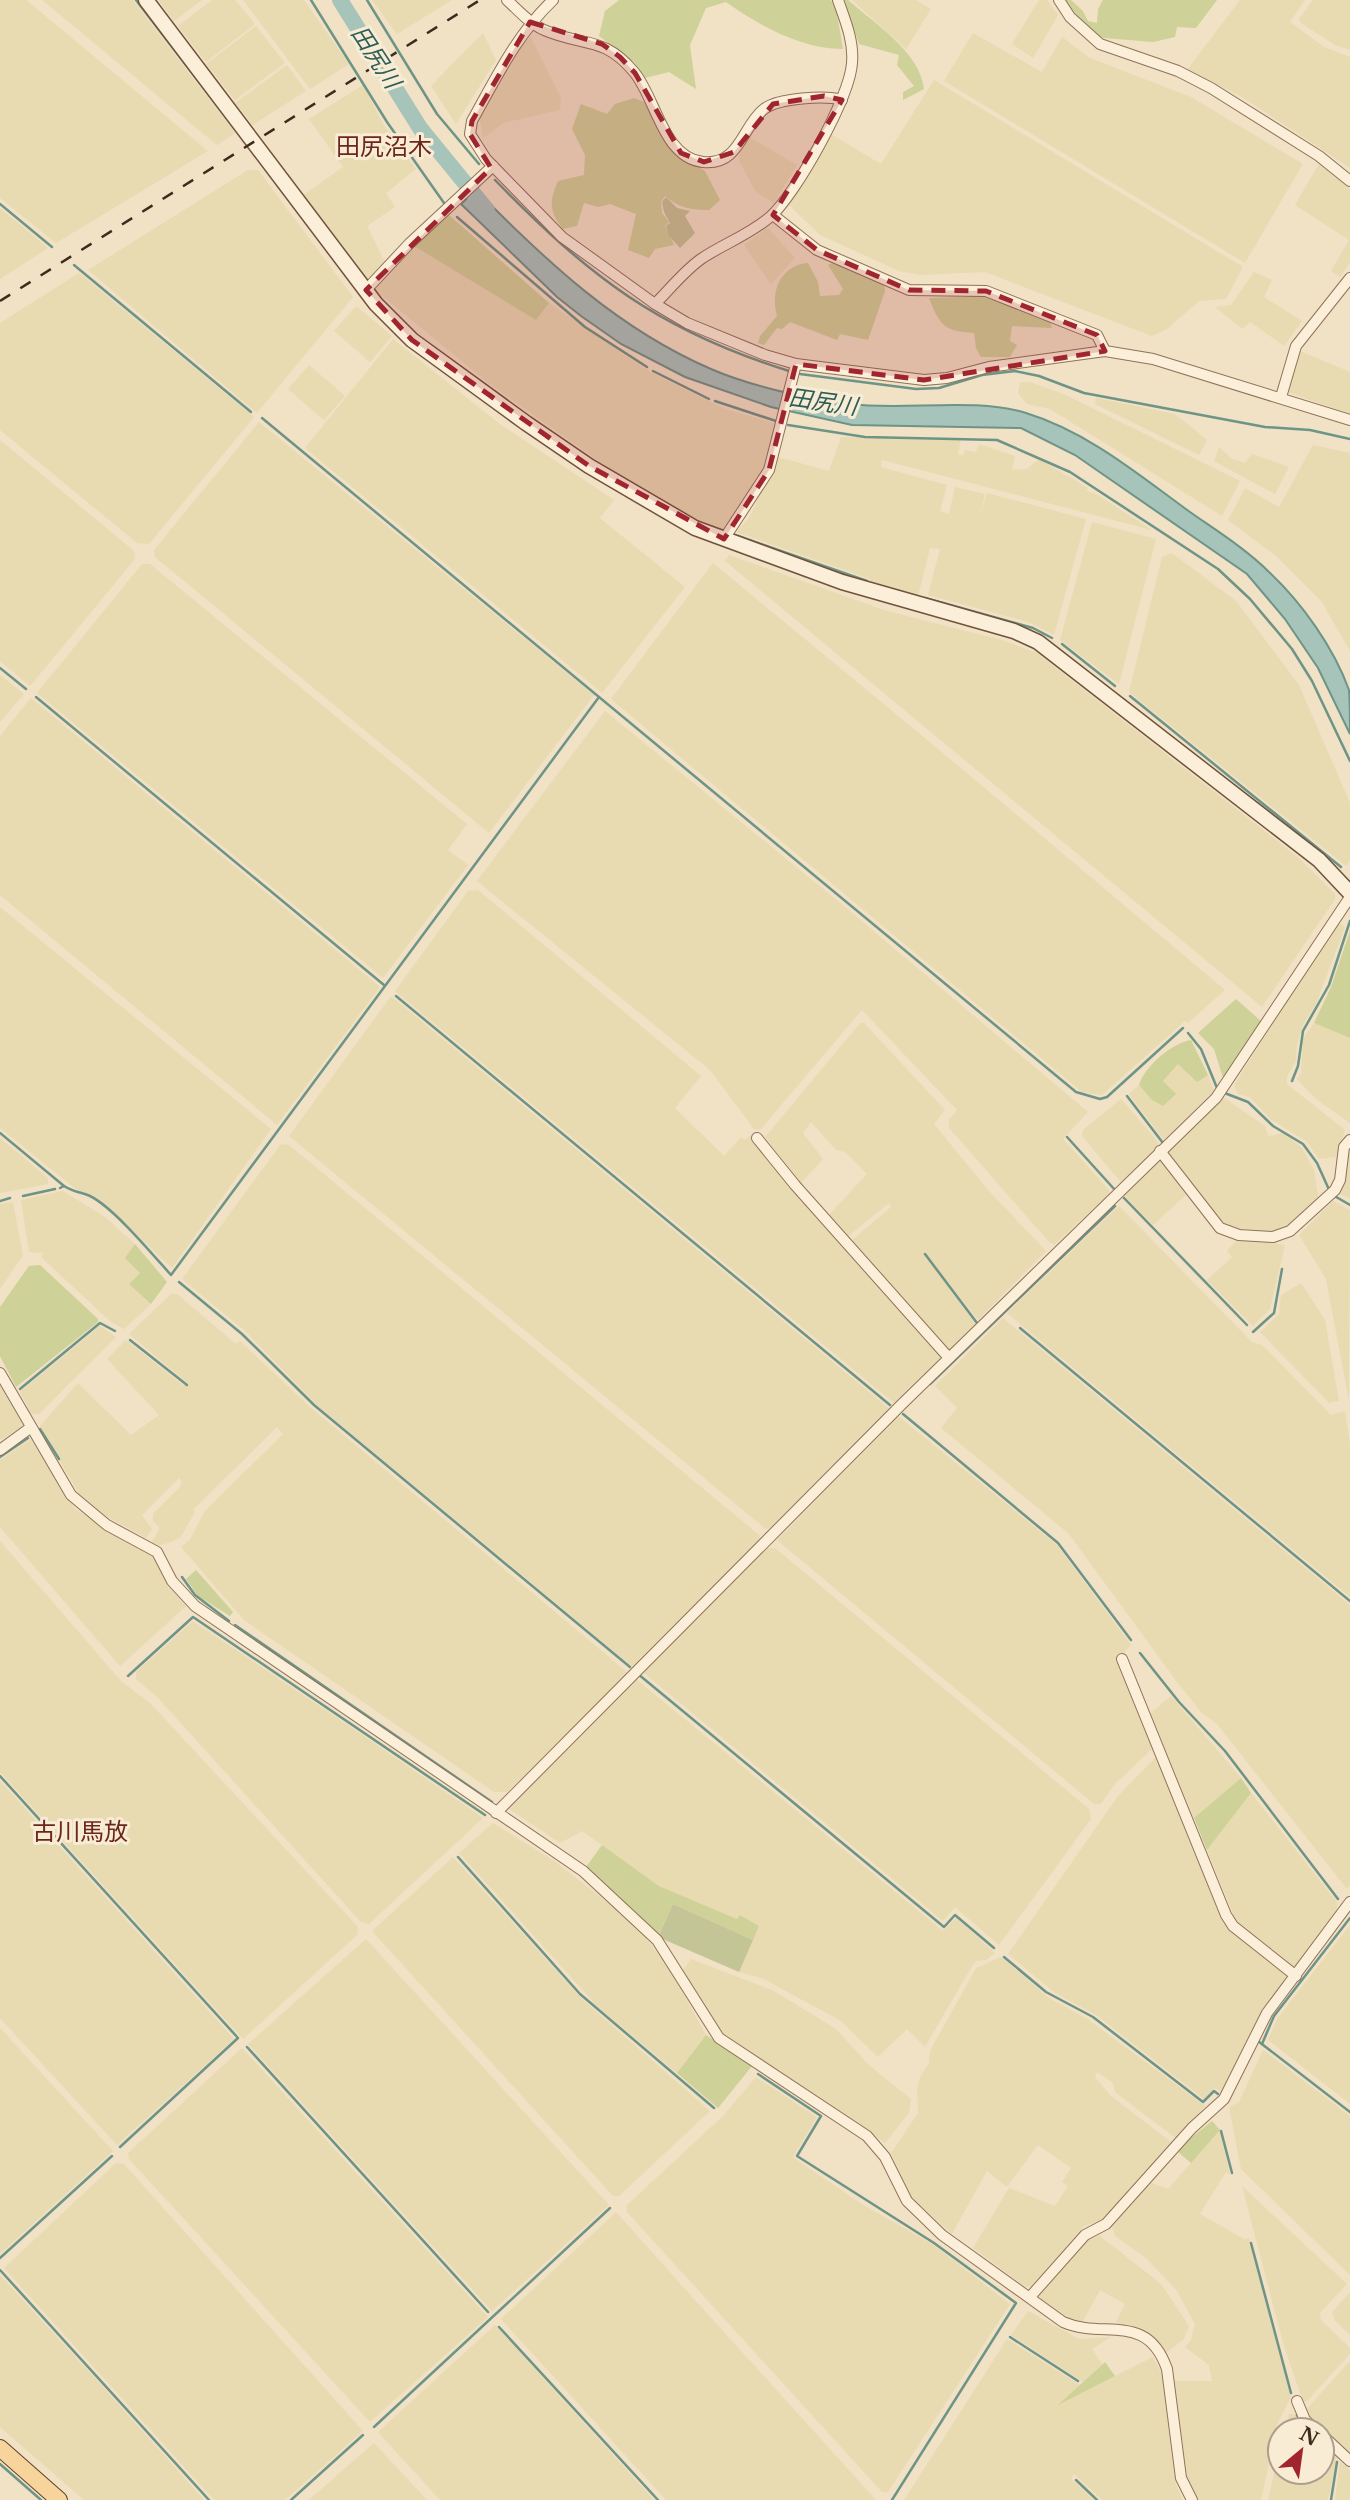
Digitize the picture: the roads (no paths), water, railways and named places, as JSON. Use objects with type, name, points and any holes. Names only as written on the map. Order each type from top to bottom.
[{"type":"main road","points":[[0,2448],[59,2500]]},
{"type":"street","points":[[146,0],[366,290],[391,321],[412,340],[526,423],[653,505],[724,539],[842,582],[1014,631],[1038,642],[1319,860],[1350,895],[1226,1087],[1216,1098],[949,1358],[496,1813]]},
{"type":"street","points":[[507,0],[530,22],[544,30],[602,44],[620,57],[635,74],[681,153],[704,162],[716,161],[734,152],[759,114],[773,104],[824,96],[842,100]]},
{"type":"street","points":[[553,0],[530,22],[472,121],[471,134],[493,166],[562,237],[655,304],[738,346],[796,364],[924,380],[947,378],[989,367],[1105,351],[1153,359],[1350,419]]},
{"type":"street","points":[[655,304],[702,258],[756,228],[782,204],[842,100],[848,84],[852,53],[838,0]]},
{"type":"street","points":[[1059,0],[1070,17],[1100,44],[1178,71],[1211,88],[1319,156],[1350,181]]},
{"type":"street","points":[[366,290],[409,244],[493,166]]},
{"type":"street","points":[[773,215],[817,250],[909,290],[986,291],[1097,335],[1105,351]]},
{"type":"street","points":[[1281,397],[1296,346],[1350,278]]},
{"type":"street","points":[[724,539],[769,470],[796,364]]},
{"type":"street","points":[[757,1138],[820,1214],[949,1358]]},
{"type":"street","points":[[1160,1151],[1208,1217],[1220,1228],[1239,1235],[1273,1237],[1290,1231],[1332,1194],[1340,1180],[1344,1147],[1350,1140]]},
{"type":"street","points":[[0,1373],[71,1494],[107,1525],[157,1552],[172,1581],[195,1606],[583,1871],[657,1940],[711,2030],[719,2038],[867,2136],[885,2157],[907,2201],[942,2235],[1071,2326],[1124,2328],[1143,2335],[1161,2354],[1167,2369],[1181,2478],[1192,2500]]},
{"type":"street","points":[[0,1450],[30,1428]]},
{"type":"street","points":[[1122,1659],[1226,1915],[1233,1926],[1296,1976]]},
{"type":"street","points":[[1030,2297],[1085,2235],[1106,2224],[1192,2128],[1224,2099],[1267,2013],[1350,1902]]},
{"type":"street","points":[[1297,2400],[1304,2416]]},
{"type":"street","points":[[1336,2448],[1350,2461]]},
{"type":"water","points":[[476,190],[529,242],[614,314],[677,353],[711,369],[779,391],[850,404],[1006,408],[1049,421],[1092,443],[1241,548],[1269,572],[1293,598],[1326,642],[1343,674],[1349,690],[1350,734],[1318,668],[1285,619],[1247,574],[1075,455],[1021,428],[852,425],[771,407],[685,377],[621,344],[557,297],[461,204]]},
{"type":"waterway","points":[[136,0],[236,130]]},
{"type":"waterway","points":[[311,0],[387,122],[444,203]]},
{"type":"waterway","name":"田尻川","points":[[340,0],[420,128],[487,210]]},
{"type":"waterway","points":[[367,0],[437,114],[479,164]]},
{"type":"waterway","points":[[495,180],[563,245],[628,296],[701,338],[789,371]]},
{"type":"waterway","points":[[0,204],[52,247]]},
{"type":"waterway","points":[[457,217],[585,327],[647,367]]},
{"type":"waterway","points":[[74,265],[251,412]]},
{"type":"waterway","points":[[653,371],[709,399]]},
{"type":"waterway","points":[[800,374],[916,389],[939,388],[982,375],[1015,371],[1039,376],[1084,393],[1265,427],[1310,430],[1350,439]]},
{"type":"waterway","points":[[715,401],[776,421]]},
{"type":"waterway","points":[[262,418],[1076,1092],[1100,1099],[1107,1097],[1183,1028]]},
{"type":"waterway","points":[[788,425],[865,437],[997,440],[1070,472],[1218,569],[1250,599],[1292,649],[1312,681],[1350,761]]},
{"type":"waterway","points":[[738,536],[867,581]]},
{"type":"waterway","points":[[925,598],[1033,628],[1052,638]]},
{"type":"waterway","points":[[1062,644],[1115,686]]},
{"type":"waterway","points":[[0,668],[26,689]]},
{"type":"waterway","points":[[1130,696],[1341,867]]},
{"type":"waterway","points":[[36,697],[384,985]]},
{"type":"waterway","points":[[60,1188],[64,1186],[90,1196],[110,1210],[171,1275],[599,697]]},
{"type":"waterway","points":[[1292,1081],[1298,1066],[1303,1031],[1329,985],[1350,921]]},
{"type":"waterway","points":[[396,996],[890,1405]]},
{"type":"waterway","points":[[1188,1033],[1201,1049],[1217,1088]]},
{"type":"waterway","points":[[1222,1092],[1248,1102],[1273,1126],[1303,1144],[1317,1163],[1331,1194],[1350,1205]]},
{"type":"waterway","points":[[1127,1096],[1163,1143]]},
{"type":"waterway","points":[[0,1133],[64,1186]]},
{"type":"waterway","points":[[1067,1137],[1115,1190]]},
{"type":"waterway","points":[[23,1196],[55,1189]]},
{"type":"waterway","points":[[0,1201],[10,1198]]},
{"type":"waterway","points":[[1124,1198],[1247,1325]]},
{"type":"waterway","points":[[930,1384],[1115,1206]]},
{"type":"waterway","points":[[925,1254],[977,1323]]},
{"type":"waterway","points":[[1253,1332],[1274,1313],[1282,1269]]},
{"type":"waterway","points":[[179,1282],[242,1334],[314,1405],[630,1667]]},
{"type":"waterway","points":[[20,1389],[100,1323],[115,1331]]},
{"type":"waterway","points":[[1020,1328],[1350,1601]]},
{"type":"waterway","points":[[130,1340],[187,1385]]},
{"type":"waterway","points":[[903,1414],[1058,1543],[1131,1640]]},
{"type":"waterway","points":[[40,1429],[59,1459]]},
{"type":"waterway","points":[[0,1457],[28,1438]]},
{"type":"waterway","points":[[182,1577],[195,1595],[229,1621]]},
{"type":"waterway","points":[[128,1676],[193,1617],[485,1815]]},
{"type":"waterway","points":[[235,1625],[492,1802]]},
{"type":"waterway","points":[[1140,1653],[1179,1702],[1225,1751],[1338,1899]]},
{"type":"waterway","points":[[638,1674],[944,1927],[955,1915],[994,1948]]},
{"type":"waterway","points":[[0,1776],[238,2038],[120,2147]]},
{"type":"waterway","points":[[458,1857],[580,1994],[714,2108]]},
{"type":"waterway","points":[[1262,2044],[1274,2016],[1350,1918]]},
{"type":"waterway","points":[[1004,1957],[1046,1992],[1093,2017],[1203,2102],[1214,2091],[1218,2094]]},
{"type":"waterway","points":[[1258,2041],[1350,2112]]},
{"type":"waterway","points":[[247,2047],[488,2312]]},
{"type":"waterway","points":[[758,2074],[821,2116],[797,2156],[934,2243],[1016,2303],[892,2500]]},
{"type":"waterway","points":[[1221,2131],[1232,2173]]},
{"type":"waterway","points":[[0,2258],[112,2156]]},
{"type":"waterway","points":[[374,2427],[610,2208]]},
{"type":"waterway","points":[[1251,2243],[1291,2393]]},
{"type":"waterway","points":[[0,2270],[209,2500]]},
{"type":"waterway","points":[[499,2327],[658,2500]]},
{"type":"waterway","points":[[1010,2337],[1078,2381]]},
{"type":"waterway","points":[[291,2500],[363,2435]]},
{"type":"waterway","points":[[1331,2500],[1337,2462]]},
{"type":"waterway","points":[[0,2464],[41,2500]]},
{"type":"waterway","points":[[1076,2480],[1097,2500]]},
{"type":"railway","points":[[0,301],[480,0]]},
{"type":"district","name":"田尻沼木","points":[[384,146]]},
{"type":"district","name":"古川馬放","points":[[80,1831]]}]
